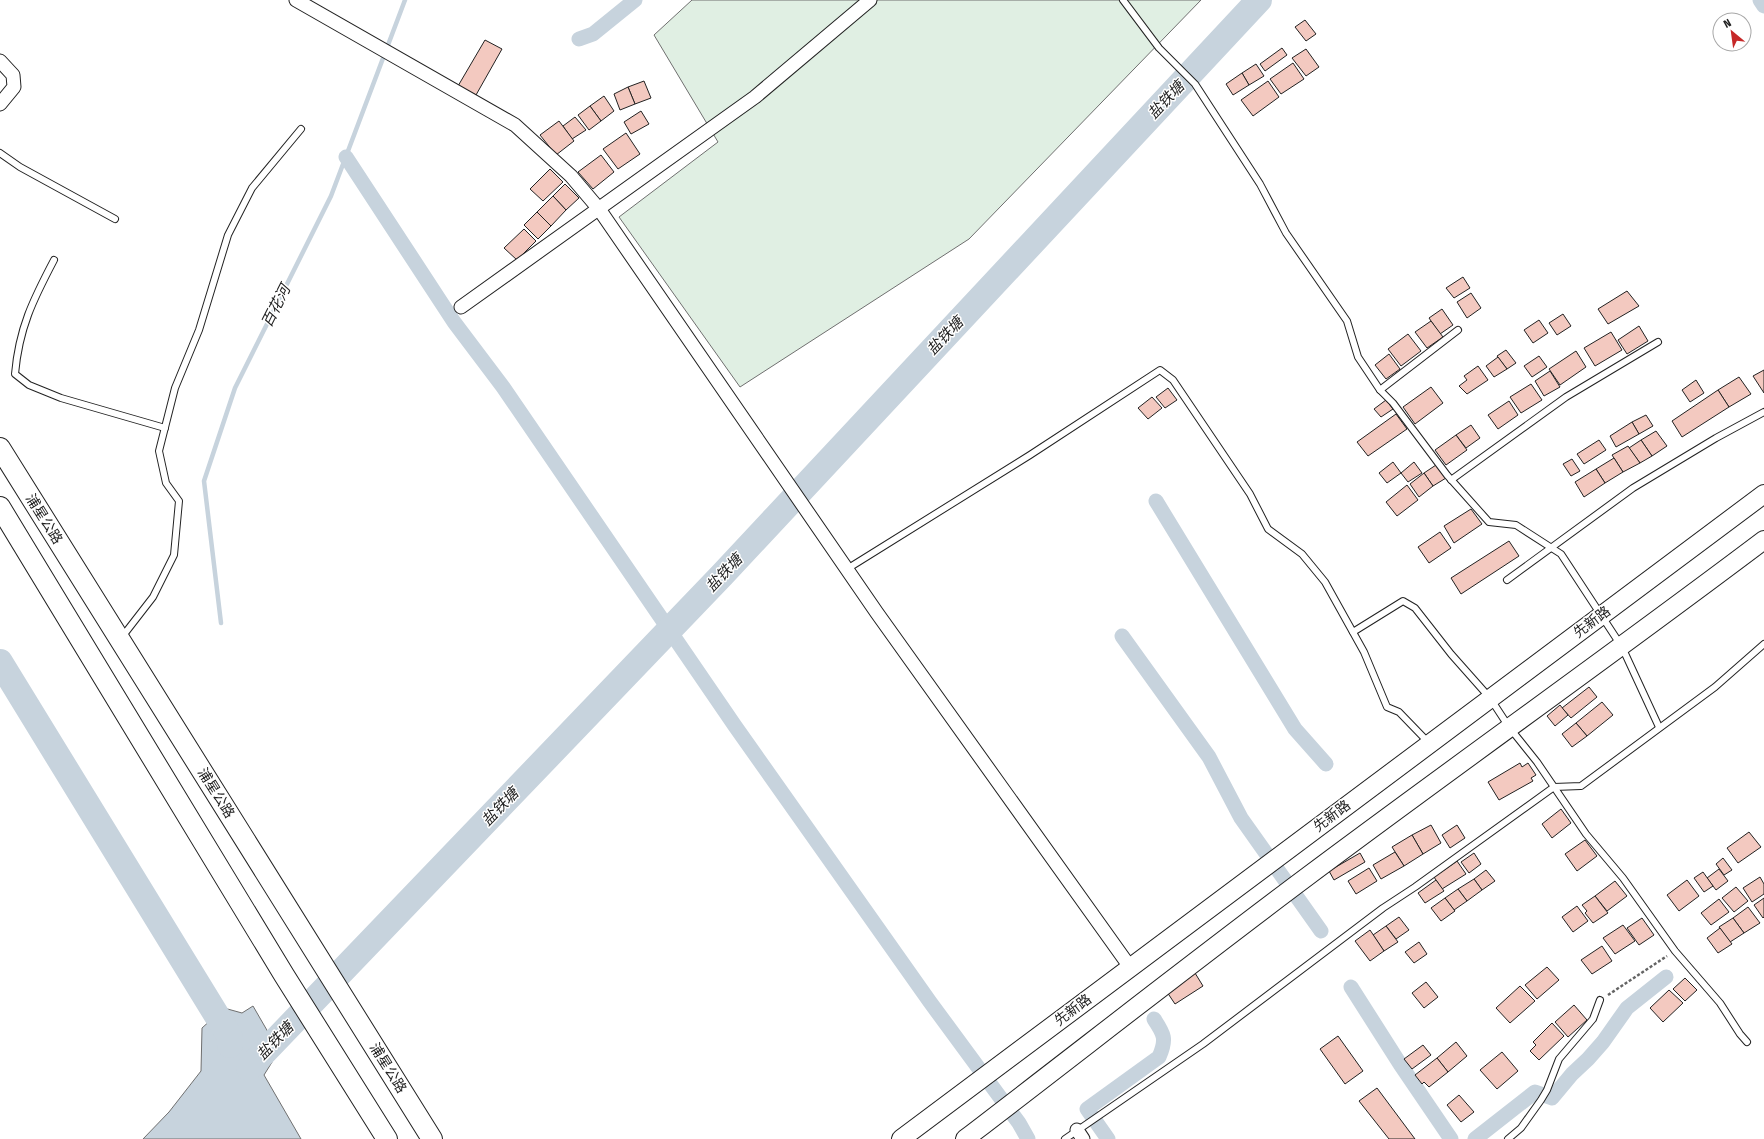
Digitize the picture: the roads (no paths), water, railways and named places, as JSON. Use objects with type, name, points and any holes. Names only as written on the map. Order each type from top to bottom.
[{"type":"main road","name":"浦星公路","points":[[0,448],[432,1139]]},
{"type":"main road","name":"先新路","points":[[901,1139],[1764,494]]},
{"type":"main road","points":[[0,507],[284,975],[387,1139]]},
{"type":"main road","points":[[965,1139],[1305,878],[1509,727],[1622,647],[1764,540]]},
{"type":"street","points":[[296,0],[515,125],[571,176],[598,209],[847,569],[1130,967]]},
{"type":"street","points":[[461,307],[756,97],[870,0]]},
{"type":"street","points":[[0,60],[13,75],[14,87],[0,104]]},
{"type":"lane","points":[[1123,0],[1159,48],[1195,84],[1260,184],[1286,233],[1346,321],[1358,357],[1380,390],[1393,403],[1451,480],[1489,522],[1516,525],[1561,554],[1622,647],[1659,728]]},
{"type":"lane","points":[[120,639],[153,597],[174,555],[179,501],[166,483],[160,451],[175,388],[198,330],[228,235],[252,188],[301,129]]},
{"type":"lane","points":[[0,153],[20,167],[115,219]]},
{"type":"lane","points":[[54,260],[39,288],[24,324],[17,356],[16,374],[29,385],[61,398],[165,428]]},
{"type":"lane","points":[[1380,390],[1458,330]]},
{"type":"lane","points":[[1451,480],[1566,397],[1658,342]]},
{"type":"lane","points":[[847,569],[1160,370],[1173,380],[1178,387],[1250,494],[1268,529],[1302,554],[1325,582],[1364,652],[1387,707],[1398,712],[1429,743]]},
{"type":"lane","points":[[1507,580],[1633,488],[1716,438],[1764,412]]},
{"type":"lane","points":[[1353,632],[1403,601],[1415,608],[1451,654],[1490,698],[1509,727],[1554,787],[1586,834],[1623,878],[1675,951],[1720,1003],[1740,1034],[1747,1042]]},
{"type":"lane","points":[[1065,1139],[1080,1135],[1106,1111],[1203,1044],[1383,908],[1421,883],[1554,787],[1581,786],[1715,687],[1764,644]]},
{"type":"lane","points":[[1508,1139],[1521,1128],[1541,1100],[1547,1090],[1559,1060],[1593,1019],[1600,1000]]},
{"type":"waterway","name":"百花河","points":[[221,623],[204,481],[235,388],[331,196],[405,0]]},
{"type":"waterway","points":[[579,39],[593,34],[635,0]]},
{"type":"waterway","name":"盐铁塘","points":[[249,1068],[722,575],[1259,0]]},
{"type":"waterway","points":[[1760,0],[1764,6]]},
{"type":"waterway","points":[[346,157],[454,322],[503,387],[735,726],[930,1002],[1019,1123],[1028,1139]]},
{"type":"waterway","points":[[1156,501],[1295,729],[1326,764]]},
{"type":"waterway","points":[[1122,636],[1209,757],[1241,818],[1321,931]]},
{"type":"waterway","points":[[0,662],[230,1037],[230,1045]]},
{"type":"waterway","points":[[1475,1139],[1535,1092],[1552,1098],[1572,1074],[1603,1042],[1627,1008],[1666,977]]},
{"type":"waterway","points":[[1351,987],[1400,1064],[1451,1139]]},
{"type":"waterway","points":[[1108,1139],[1087,1109],[1159,1057],[1164,1041],[1162,1033],[1154,1019]]}]
